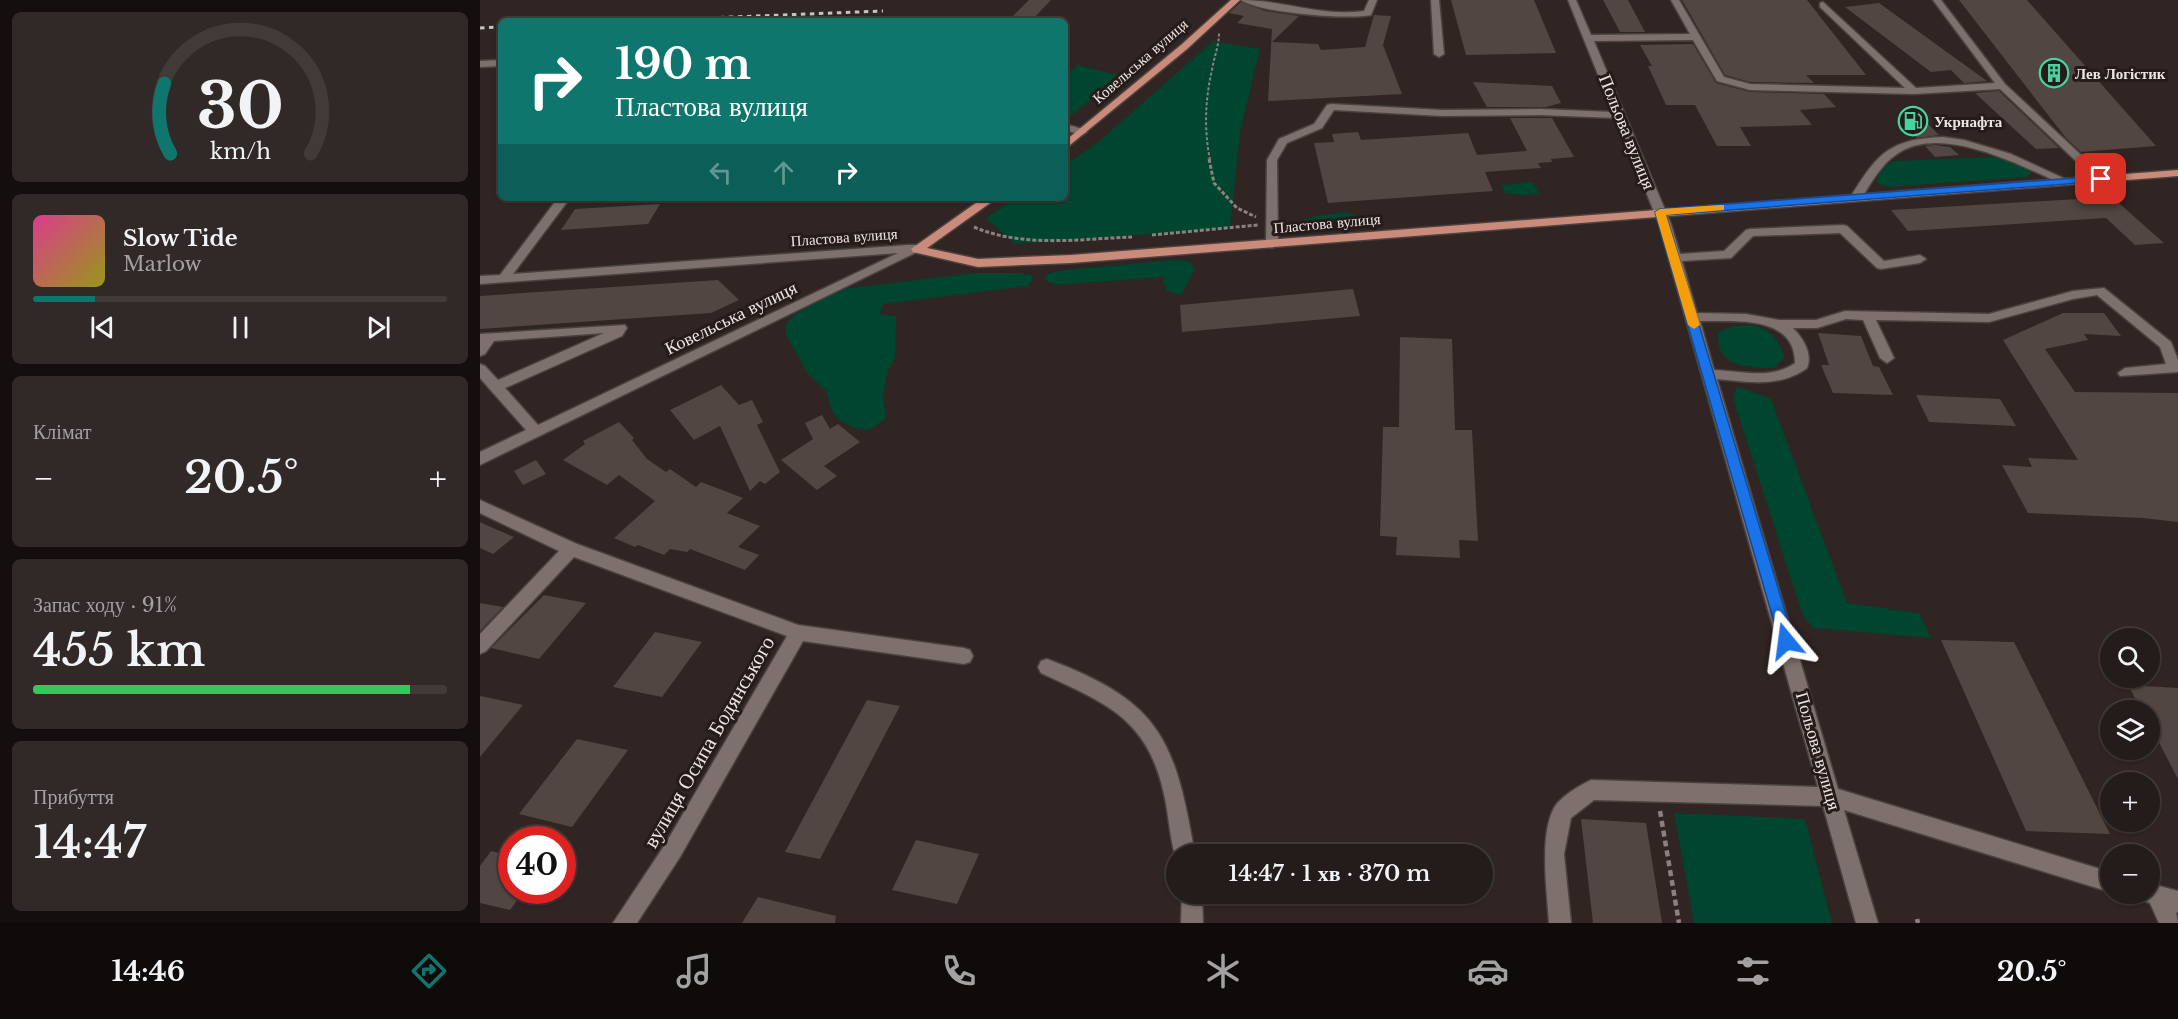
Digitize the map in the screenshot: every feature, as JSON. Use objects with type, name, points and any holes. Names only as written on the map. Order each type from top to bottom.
[{"type":"main road","name":"Ковельська вулиця","points":[[1068,144],[1236,0]]},
{"type":"main road","name":"Пластова вулиця","points":[[917,249],[978,262],[1071,259],[2178,173]]},
{"type":"main road","name":"Ковельська вулиця","points":[[917,249],[988,201]]},
{"type":"street","points":[[1245,0],[1314,12],[1353,15],[1368,13],[1373,0]]},
{"type":"street","points":[[1435,0],[1439,54]]},
{"type":"street","name":"Польова вулиця","points":[[1572,0],[1660,212],[1675,258],[1867,923]]},
{"type":"street","points":[[1676,0],[1720,79],[1750,87],[1914,91],[2002,86]]},
{"type":"street","points":[[1937,0],[2002,86],[2101,179]]},
{"type":"street","points":[[1823,5],[1914,91]]},
{"type":"street","points":[[1588,38],[1696,37]]},
{"type":"street","points":[[480,64],[498,63]]},
{"type":"street","points":[[1272,244],[1270,224],[1272,160],[1282,141],[1317,126],[1331,107],[1442,113],[1620,115]]},
{"type":"street","points":[[1068,128],[1082,132]]},
{"type":"street","points":[[1856,198],[1882,162],[1901,147],[1931,140],[1971,144],[2020,161],[2066,182]]},
{"type":"street","points":[[502,279],[562,201]]},
{"type":"street","points":[[1675,258],[1727,255],[1750,233],[1843,229],[1881,265],[1920,259]]},
{"type":"street","name":"Пластова вулиця","points":[[480,280],[917,249]]},
{"type":"street","name":"Ковельська вулиця","points":[[480,459],[917,249]]},
{"type":"street","points":[[1692,317],[1746,318],[1779,324],[1816,324],[1845,315],[1989,318],[2073,295],[2100,291],[2166,345],[2174,368],[2125,373]]},
{"type":"street","points":[[1867,315],[1887,357]]},
{"type":"street","points":[[1708,374],[1768,377],[1793,374],[1802,365],[1803,352],[1791,334],[1779,324]]},
{"type":"street","points":[[480,351],[485,338],[620,328],[617,333],[495,387]]},
{"type":"street","points":[[480,369],[530,424],[535,433]]},
{"type":"street","name":"вулиця Осипа Бодянського","points":[[480,506],[571,549],[798,633],[673,850],[624,923]]},
{"type":"street","points":[[480,646],[571,549]]},
{"type":"street","points":[[798,633],[964,656]]},
{"type":"street","points":[[1047,667],[1117,701],[1148,730],[1170,771],[1183,844]]},
{"type":"street","points":[[1560,923],[1554,854],[1562,812],[1591,790],[1832,797],[2100,879]]},
{"type":"street","points":[[2160,897],[2178,902]]},
{"type":"street","points":[[1192,904],[1192,923]]},
{"type":"street","points":[[2158,904],[2170,923]]},
{"type":"path","points":[[1213,20],[1220,33],[1207,95],[1205,137],[1214,183],[1238,208],[1270,224]]},
{"type":"path","points":[[970,221],[975,228],[1003,237],[1031,239],[1137,237]]},
{"type":"path","points":[[1148,236],[1270,224]]},
{"type":"path","points":[[1657,792],[1679,923]]},
{"type":"green space","points":[[1213,41],[1260,49],[1240,133],[1230,228],[1015,244],[986,218],[1012,201],[1068,201],[1068,163],[1097,143]]},
{"type":"green space","points":[[1078,65],[1121,76],[1068,118],[1068,73]]},
{"type":"green space","points":[[1998,157],[2013,160],[2031,172],[2028,177],[1888,187],[1877,183],[1877,177],[1884,167],[1893,161]]},
{"type":"green space","points":[[1533,182],[1539,194],[1505,193],[1501,185]]},
{"type":"green space","points":[[1346,212],[1365,219],[1366,223],[1330,228],[1302,224],[1303,220],[1316,216]]},
{"type":"green space","points":[[1173,260],[1188,261],[1195,269],[1181,295],[1167,291],[1163,281],[1165,277],[1056,285],[1045,280],[1046,274],[1063,270]]},
{"type":"green space","points":[[973,273],[1020,273],[1034,276],[1028,286],[883,304],[880,314],[896,316],[895,358],[888,370],[883,395],[886,419],[869,430],[854,428],[841,421],[832,412],[826,391],[808,374],[786,335],[785,325],[794,315],[836,290]]},
{"type":"green space","points":[[1749,325],[1768,331],[1779,344],[1785,357],[1774,368],[1744,366],[1727,359],[1722,352],[1718,344],[1718,332],[1733,326]]},
{"type":"green space","points":[[1737,386],[1771,399],[1847,603],[1919,613],[1931,638],[1813,628],[1803,616],[1733,398]]},
{"type":"green space","points":[[1674,813],[1805,819],[1832,923],[1694,923]]},
{"type":"building","points":[[1029,0],[1051,0],[1034,18],[1011,18]]},
{"type":"building","points":[[1451,0],[1534,0],[1556,53],[1466,55]]},
{"type":"building","points":[[1603,0],[1628,0],[1645,32],[1620,32]]},
{"type":"building","points":[[1682,0],[1807,0],[1866,75],[1806,75],[1814,83],[1750,82],[1725,75]]},
{"type":"building","name":"Лев Логістик","points":[[1959,0],[2027,0],[2156,146],[2081,152],[2066,138]]},
{"type":"building","points":[[1241,2],[1265,11],[1299,16],[1272,42],[1318,44],[1321,50],[1365,47],[1374,15],[1391,16],[1383,45],[1402,94],[1268,101],[1272,29],[1237,23],[1244,16],[1229,13]]},
{"type":"building","points":[[1879,3],[1987,81],[1964,83],[1951,70],[1931,72],[1845,7]]},
{"type":"building","points":[[1693,44],[1716,83],[1750,92],[1824,94],[1836,107],[1800,110],[1812,125],[1740,127],[1751,146],[1717,146],[1695,105],[1666,105],[1648,66],[1652,66],[1640,45]]},
{"type":"building","points":[[1473,82],[1552,86],[1561,103],[1546,107],[1487,107]]},
{"type":"building","points":[[1999,91],[2059,148],[2036,149],[1975,93]]},
{"type":"building","points":[[1921,116],[1939,135],[1917,138],[1898,117]]},
{"type":"building","points":[[1510,118],[1552,118],[1574,157],[1551,159],[1552,162],[1538,163],[1541,168],[1485,172],[1493,191],[1328,203],[1314,143],[1334,142],[1332,134],[1358,132],[1361,140],[1468,133],[1477,155],[1527,151]]},
{"type":"building","points":[[1925,146],[1950,147],[1959,155],[1935,157]]},
{"type":"building","points":[[2112,197],[2164,243],[2135,245],[2106,218],[1908,231],[1891,210]]},
{"type":"building","points":[[660,204],[648,224],[561,230],[575,209]]},
{"type":"building","points":[[718,280],[739,300],[711,313],[480,329],[480,296]]},
{"type":"building","points":[[1353,289],[1360,316],[1182,332],[1180,305]]},
{"type":"building","points":[[2063,313],[2104,313],[2121,336],[2084,334],[2088,340],[2045,349],[2075,392],[2178,393],[2178,522],[2143,518],[2028,513],[2002,465],[2032,467],[2028,458],[2078,460],[2003,340]]},
{"type":"building","points":[[1818,333],[1861,336],[1873,366],[1879,367],[1893,395],[1833,393],[1821,365],[1829,365]]},
{"type":"building","points":[[1400,337],[1452,339],[1455,430],[1472,430],[1478,541],[1459,540],[1460,558],[1396,555],[1397,537],[1380,536],[1383,427],[1399,427]]},
{"type":"building","points":[[721,385],[739,405],[752,400],[763,422],[757,425],[780,472],[765,484],[760,481],[750,491],[720,426],[694,440],[670,410]]},
{"type":"building","points":[[1916,395],[2000,399],[2016,426],[1929,422]]},
{"type":"building","points":[[822,415],[830,429],[838,424],[860,442],[824,466],[837,476],[817,490],[781,460],[813,439],[805,423]]},
{"type":"building","points":[[619,422],[634,438],[632,440],[647,459],[666,472],[670,469],[696,487],[701,482],[743,498],[727,513],[760,526],[738,547],[759,555],[745,570],[690,549],[687,552],[670,549],[664,555],[614,538],[655,501],[619,475],[607,485],[563,460],[585,444],[583,441]]},
{"type":"building","points":[[536,460],[546,474],[523,485],[514,471]]},
{"type":"building","points":[[480,522],[514,537],[493,554],[480,548]]},
{"type":"building","points":[[544,595],[586,603],[539,659],[491,648]]},
{"type":"building","points":[[480,603],[503,607],[480,631]]},
{"type":"building","points":[[655,632],[702,642],[662,697],[613,687]]},
{"type":"building","points":[[1941,640],[2014,642],[2100,814],[2100,832],[2110,834],[2026,831]]},
{"type":"building","points":[[2130,688],[2178,688],[2178,779],[2160,744],[2160,700],[2136,700]]},
{"type":"building","points":[[480,696],[523,705],[480,757]]},
{"type":"building","points":[[867,700],[900,706],[820,859],[785,852]]},
{"type":"building","points":[[577,739],[628,750],[573,826],[519,814]]},
{"type":"building","points":[[1581,819],[1646,823],[1662,923],[1593,923]]},
{"type":"building","points":[[916,840],[979,854],[957,904],[892,890]]},
{"type":"building","points":[[491,851],[498,853],[498,904],[514,904],[510,910],[480,903],[480,866]]},
{"type":"building","points":[[758,897],[836,916],[835,923],[742,923]]},
{"type":"railway","points":[[706,18],[883,11]]},
{"type":"railway","points":[[480,28],[498,27]]},
{"type":"slow traffic","points":[[1694,325],[1660,212],[1720,208]]},
{"type":"place","name":"Лев Логістик","points":[[2054,73]]},
{"type":"place","name":"Укрнафта","points":[[1913,121]]},
{"type":"route","points":[[1786,641],[1660,212],[2101,179]]}]
